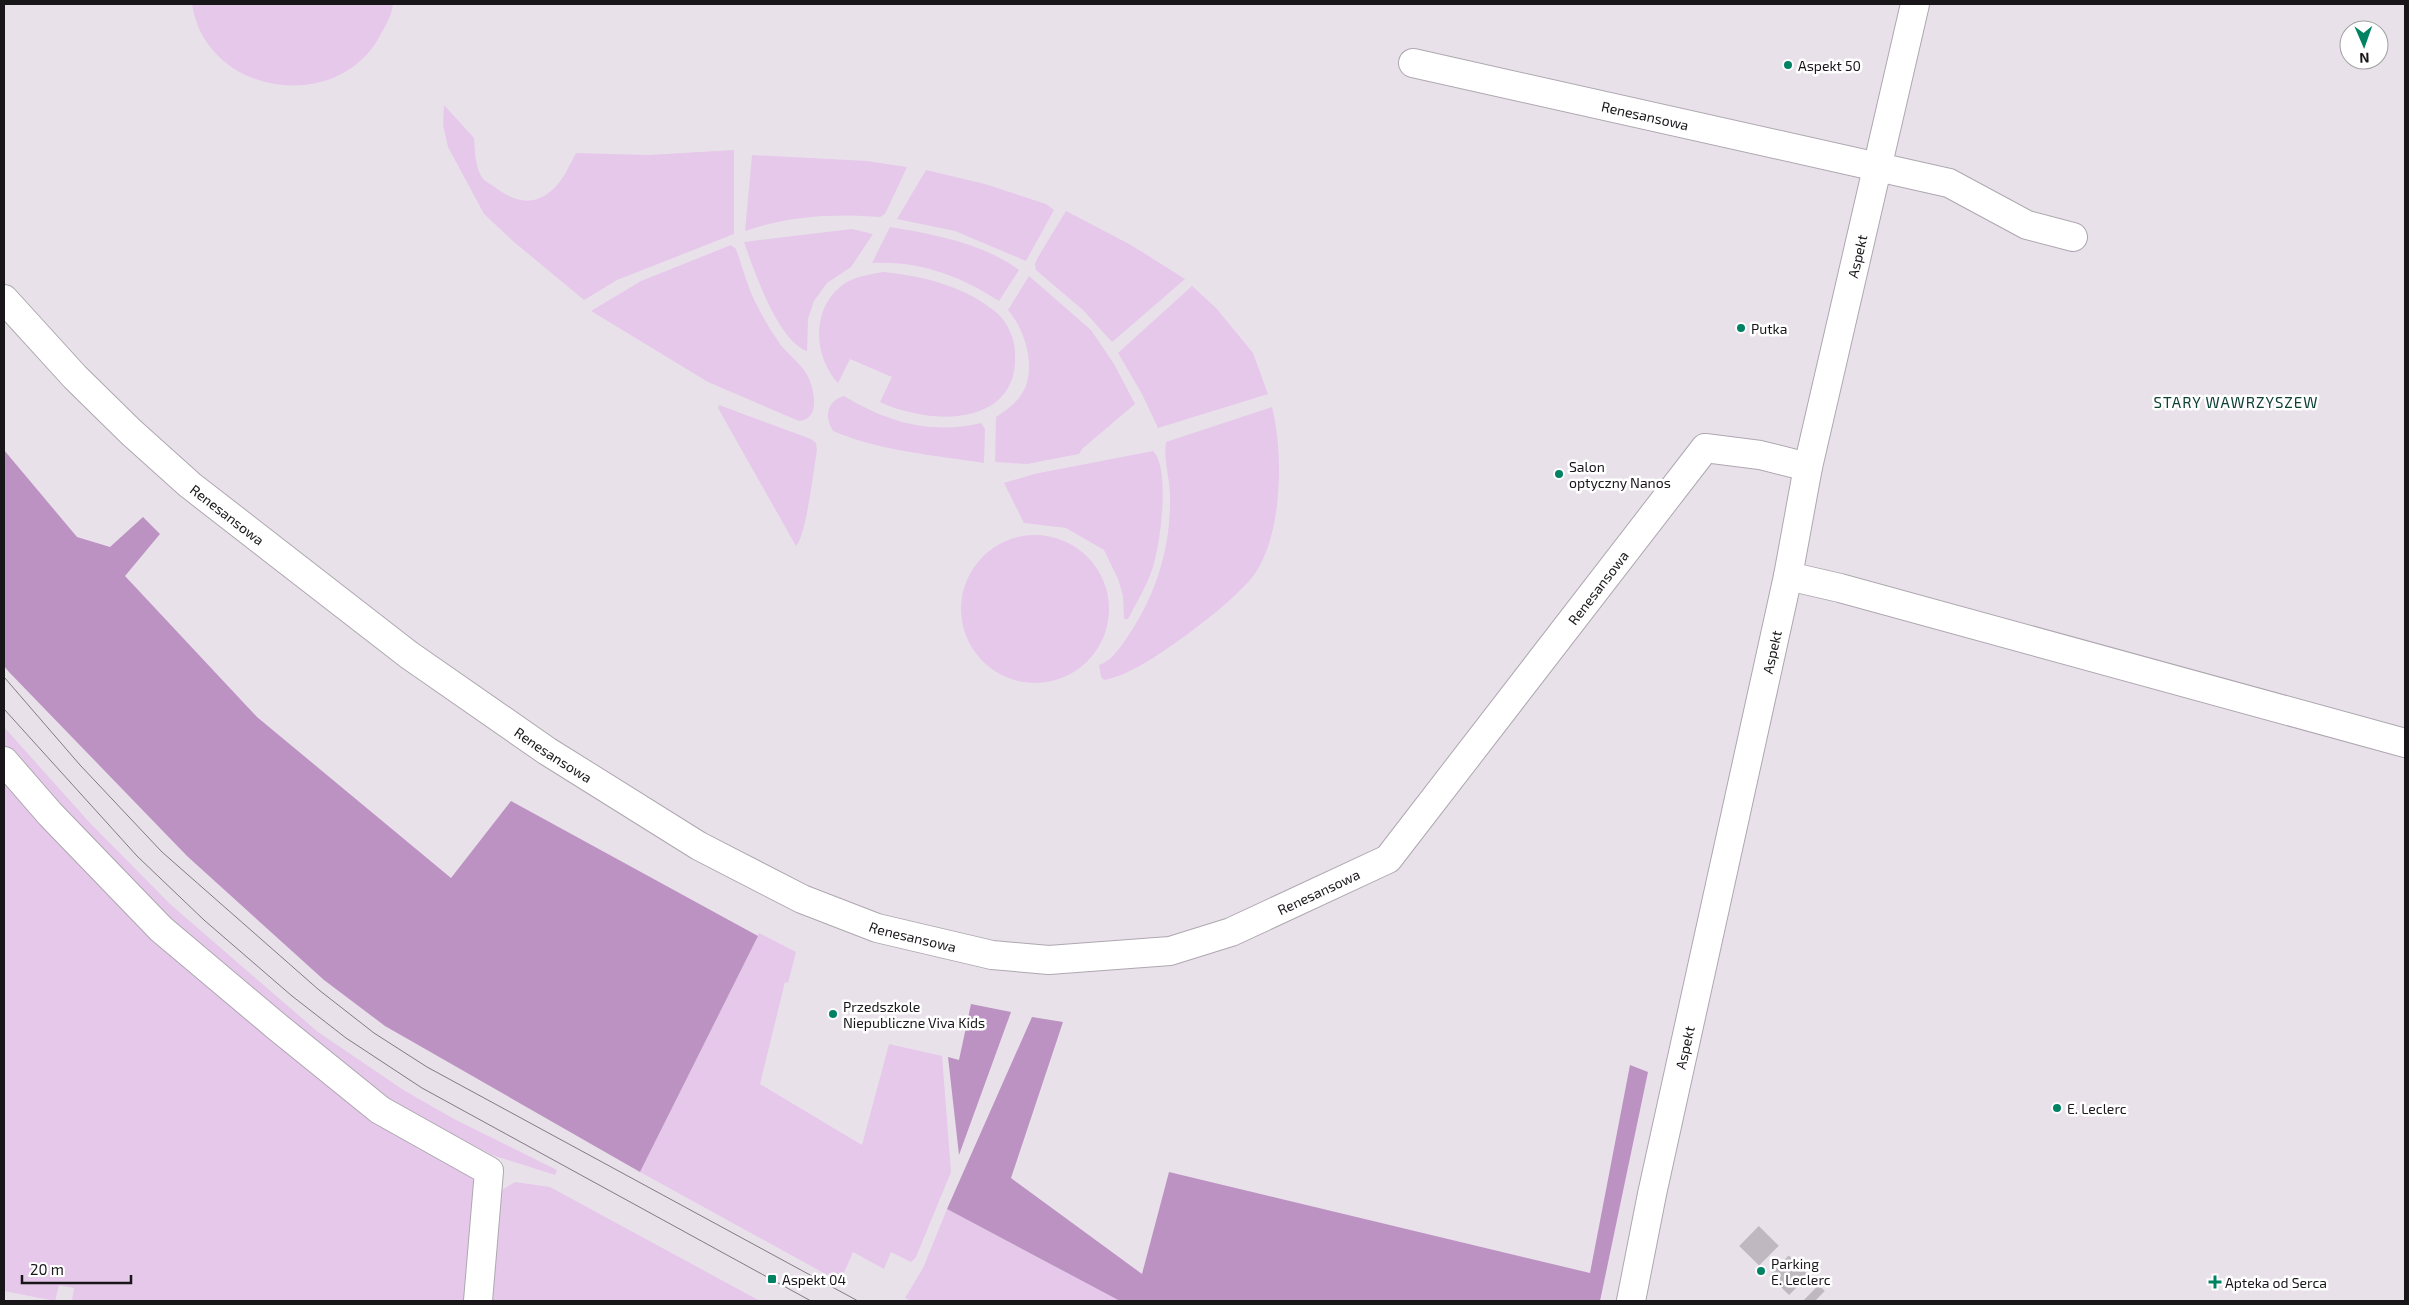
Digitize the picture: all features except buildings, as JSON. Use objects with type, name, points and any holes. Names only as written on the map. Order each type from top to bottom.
[{"type":"street","name":"Aspekt","points":[[1631,1301],[1656,1176],[1788,576],[1808,467],[1915,4]]},
{"type":"street","name":"Renesansowa","points":[[1413,63],[1949,183],[2027,225],[2073,237]]},
{"type":"street","name":"Renesansowa","points":[[4,299],[82,384],[190,485],[409,655],[547,751],[698,846],[802,899],[877,928],[992,955],[1049,960],[1170,951],[1231,932],[1388,860],[1705,448],[1760,456],[1808,467]]},
{"type":"street","points":[[1788,576],[1840,588],[2405,743]]},
{"type":"street","points":[[4,761],[50,814],[161,929],[267,1019],[380,1110],[489,1171],[478,1301]]},
{"type":"shaded area","points":[[192,4],[393,4],[382,32],[363,59],[337,76],[308,85],[277,84],[247,76],[222,59],[203,35]]},
{"type":"shaded area","points":[[444,105],[474,138],[477,165],[483,179],[503,193],[516,199],[530,201],[544,196],[551,191],[562,178],[576,153],[648,155],[734,150],[734,234],[617,280],[584,300],[514,242],[484,214],[448,147],[443,125]]},
{"type":"shaded area","points":[[752,155],[867,161],[907,167],[885,214],[880,217],[846,215],[811,217],[778,222],[745,231]]},
{"type":"shaded area","points":[[926,170],[985,184],[1046,204],[1054,210],[1026,261],[955,231],[897,219]]},
{"type":"shaded area","points":[[1066,211],[1131,245],[1185,279],[1112,342],[1083,310],[1036,270],[1035,264],[1038,257]]},
{"type":"shaded area","points":[[890,227],[923,233],[973,246],[990,253],[1019,270],[999,301],[970,284],[922,267],[906,264],[872,263]]},
{"type":"shaded area","points":[[852,229],[873,234],[851,267],[827,283],[814,301],[808,319],[807,351],[796,344],[777,319],[760,286],[744,242]]},
{"type":"shaded area","points":[[731,245],[736,249],[751,293],[765,321],[780,344],[800,365],[809,378],[814,401],[811,415],[806,419],[799,421],[708,382],[591,311],[641,281]]},
{"type":"shaded area","points":[[883,272],[913,276],[957,289],[985,304],[1001,317],[1008,326],[1015,354],[1014,372],[1008,387],[999,399],[988,407],[958,416],[941,417],[902,410],[880,402],[892,377],[850,359],[838,383],[830,372],[820,348],[820,321],[824,308],[831,297],[845,283],[861,276]]},
{"type":"shaded area","points":[[1029,276],[1091,330],[1114,364],[1135,404],[1082,449],[1079,454],[1027,464],[995,462],[996,417],[1019,398],[1024,390],[1029,370],[1029,359],[1024,338],[1008,310]]},
{"type":"shaded area","points":[[1192,286],[1216,308],[1253,353],[1268,394],[1158,428],[1142,394],[1118,353]]},
{"type":"shaded area","points":[[844,396],[877,413],[910,424],[945,428],[981,423],[985,429],[984,463],[888,448],[833,431],[828,415],[829,410],[834,401]]},
{"type":"shaded area","points":[[719,405],[811,439],[816,443],[817,450],[806,516],[800,540],[796,546],[718,408]]},
{"type":"shaded area","points":[[1272,407],[1278,448],[1278,496],[1275,521],[1261,563],[1250,580],[1233,597],[1187,634],[1142,664],[1123,674],[1104,680],[1101,677],[1099,665],[1107,661],[1114,654],[1137,623],[1160,571],[1170,515],[1169,482],[1165,455],[1166,442]]},
{"type":"shaded area","points":[[4,450],[77,537],[110,547],[143,517],[160,534],[125,576],[257,717],[451,878],[511,801],[758,936],[640,1172],[385,1026],[324,980],[187,856],[9,672],[4,666]]},
{"type":"shaded area","points":[[1153,451],[1162,473],[1163,489],[1161,525],[1156,556],[1142,593],[1128,619],[1124,619],[1123,596],[1118,579],[1104,550],[1066,528],[1024,523],[1004,483],[1034,474]]},
{"type":"shaded area","points":[[1035,535],[1063,541],[1087,557],[1103,581],[1109,609],[1103,637],[1087,661],[1063,677],[1035,683],[1007,677],[983,661],[967,637],[961,609],[967,581],[983,557],[1007,541]]},
{"type":"shaded area","points":[[4,727],[90,823],[170,904],[318,1032],[405,1091],[456,1120],[557,1170],[555,1175],[492,1155],[407,1110],[355,1077],[154,909],[65,816],[4,746]]},
{"type":"shaded area","points":[[4,778],[455,1161],[478,1184],[466,1301],[72,1301],[74,1288],[59,1285],[55,1301],[4,1291]]},
{"type":"shaded area","points":[[759,933],[796,952],[788,983],[785,982],[760,1084],[862,1145],[889,1044],[942,1056],[951,1172],[916,1257],[911,1262],[891,1252],[884,1269],[853,1252],[840,1282],[640,1172]]},
{"type":"shaded area","points":[[971,1004],[1011,1012],[959,1155],[948,1057],[959,1060]]},
{"type":"shaded area","points":[[1032,1017],[1063,1022],[1011,1178],[1142,1274],[1169,1172],[1590,1273],[1630,1065],[1648,1072],[1600,1301],[1120,1301],[947,1209]]},
{"type":"shaded area","points":[[515,1182],[550,1187],[760,1301],[488,1301],[500,1191]]},
{"type":"shaded area","points":[[947,1209],[1120,1301],[912,1301],[905,1298],[923,1268]]},
{"type":"tunnel","points":[[1749,1236],[1815,1301]]},
{"type":"tram line","points":[[4,677],[80,765],[162,852],[319,990],[374,1033],[427,1067],[858,1301]]},
{"type":"tram line","points":[[4,709],[137,856],[204,920],[292,996],[346,1038],[422,1088],[811,1301]]},
{"type":"place","name":"Aspekt 50","points":[[1788,65]]},
{"type":"place","name":"Putka","points":[[1741,328]]},
{"type":"place","name":"Salon optyczny Nanos","points":[[1559,474]]},
{"type":"place","name":"Przedszkole Niepubliczne Viva Kids","points":[[833,1014]]},
{"type":"place","name":"E. Leclerc","points":[[2057,1108]]},
{"type":"place","name":"Parking E. Leclerc","points":[[1761,1271]]},
{"type":"place","name":"Aspekt 04","points":[[772,1279]]},
{"type":"place","name":"Apteka od Serca","points":[[2215,1282]]},
{"type":"district","name":"STARY WAWRZYSZEW","points":[[2236,402]]}]
